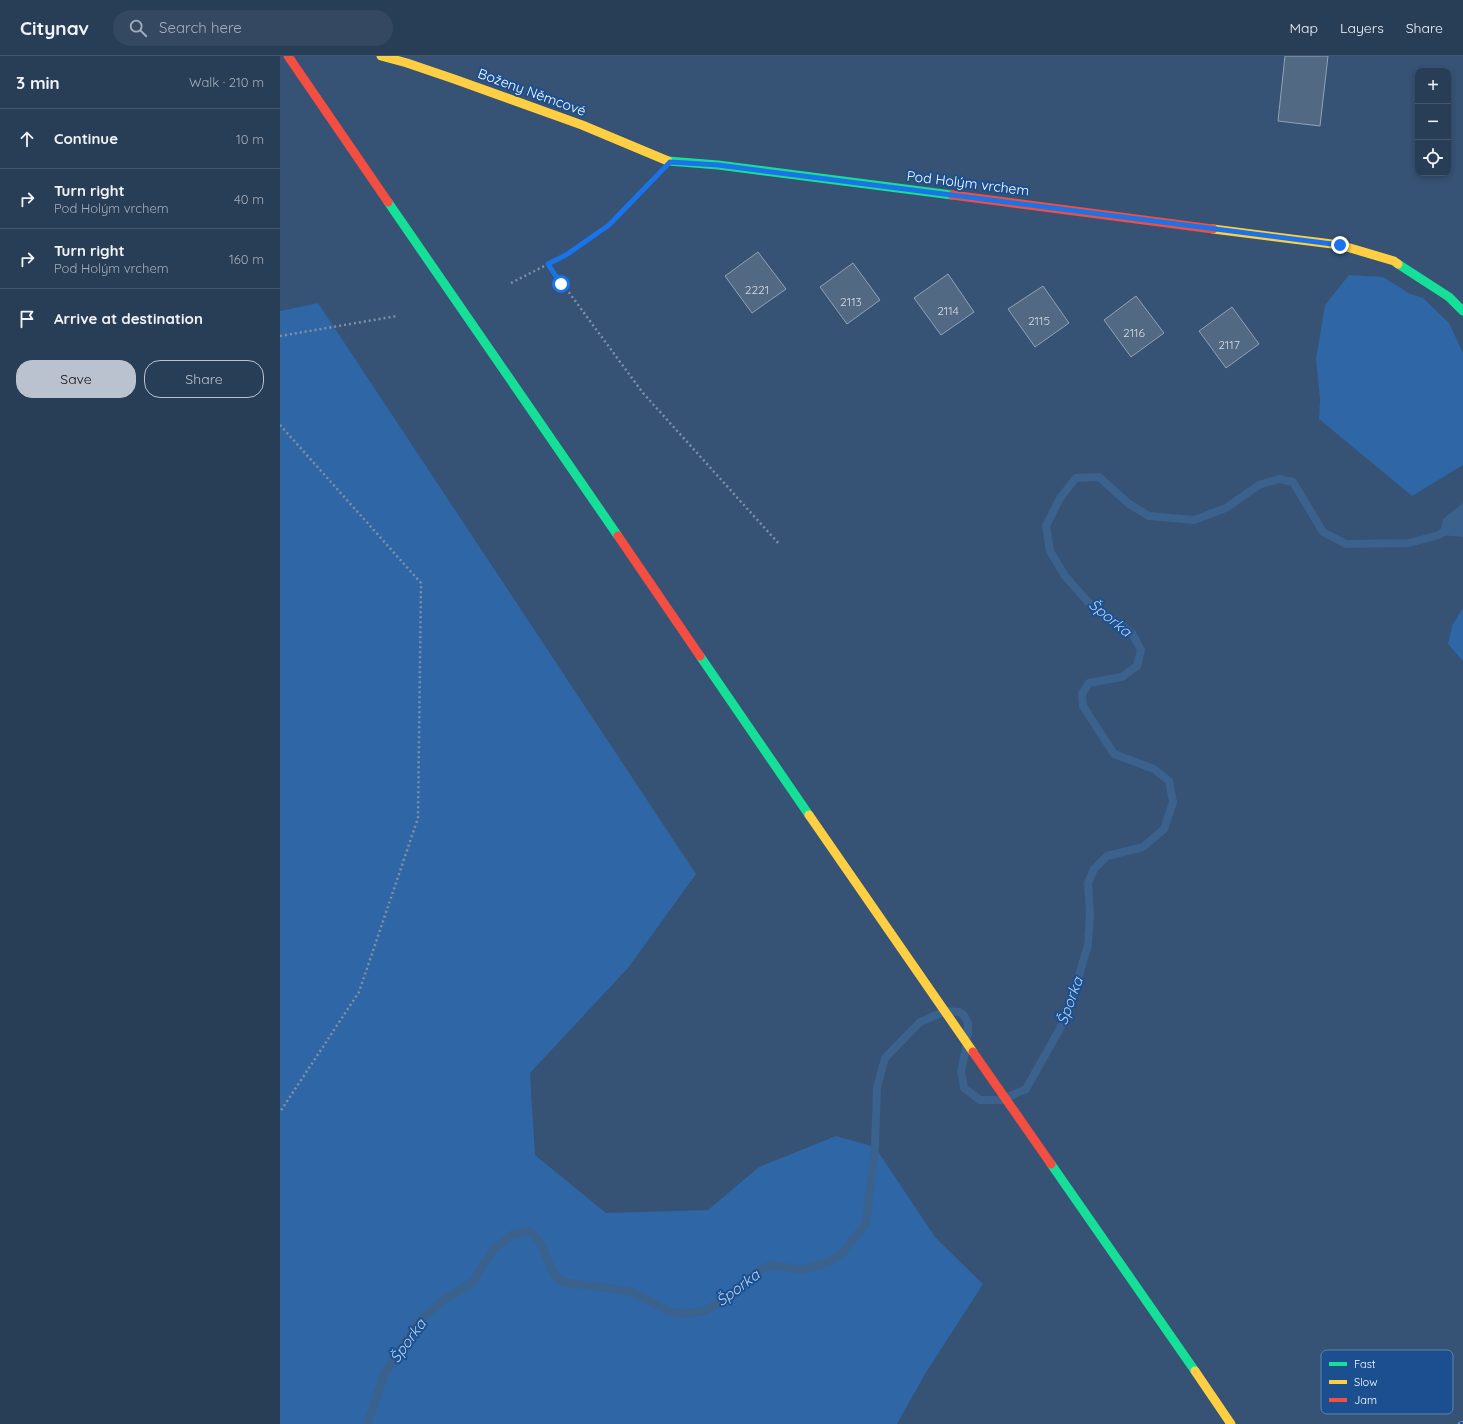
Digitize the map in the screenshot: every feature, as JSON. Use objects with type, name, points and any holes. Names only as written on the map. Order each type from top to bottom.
[{"type":"main road","points":[[288,56],[1052,1168],[1231,1424]]},
{"type":"main road","name":"Boženy Němcové","points":[[381,56],[447,76],[582,124],[670,162]]},
{"type":"main road","name":"Pod Holým vrchem","points":[[670,162],[718,165],[1340,245],[1394,261],[1449,297],[1463,311]]},
{"type":"path","points":[[511,283],[566,255],[609,225],[670,162]]},
{"type":"path","points":[[548,264],[643,393],[780,545]]},
{"type":"path","points":[[280,336],[397,316]]},
{"type":"path","points":[[280,425],[421,583],[418,818],[359,992],[280,1112]]},
{"type":"shaded area","points":[[1349,275],[1383,277],[1410,294],[1423,298],[1449,323],[1463,353],[1463,465],[1412,496],[1319,419],[1320,399],[1316,359],[1325,305]]},
{"type":"shaded area","points":[[318,303],[696,874],[628,968],[530,1073],[535,1155],[606,1213],[708,1210],[759,1167],[836,1136],[875,1147],[935,1237],[983,1284],[925,1374],[897,1424],[280,1424],[280,311]]},
{"type":"shaded area","points":[[1463,503],[1463,537],[1439,535],[1443,519]]},
{"type":"shaded area","points":[[1463,608],[1463,661],[1448,644],[1452,626]]},
{"type":"building","points":[[1285,56],[1328,56],[1320,126],[1278,121]]},
{"type":"building","points":[[758,252],[786,289],[752,313],[725,276]]},
{"type":"building","points":[[853,263],[880,300],[847,324],[820,287]]},
{"type":"building","points":[[948,274],[974,312],[941,335],[914,298]]},
{"type":"building","points":[[1043,286],[1069,323],[1035,347],[1008,309]]},
{"type":"building","points":[[1136,296],[1164,333],[1131,357],[1104,320]]},
{"type":"building","points":[[1232,307],[1259,344],[1226,368],[1199,331]]},
{"type":"waterway","name":"Šporka","points":[[966,1048],[961,1071],[964,1088],[980,1100],[1001,1100],[1026,1089],[1067,1016],[1088,945],[1090,914],[1088,883],[1094,869],[1107,856],[1143,847],[1164,829],[1173,802],[1169,781],[1154,769],[1114,754],[1083,706],[1082,694],[1089,683],[1122,677],[1137,666],[1141,650],[1132,633],[1088,602],[1065,576],[1050,551],[1046,526],[1060,498],[1076,478],[1099,477],[1129,504],[1149,516],[1194,520],[1226,508],[1259,485],[1279,479],[1293,482],[1323,532],[1346,544],[1409,543],[1439,535],[1463,519]]},
{"type":"waterway","name":"Šporka","points":[[367,1424],[384,1375],[415,1325],[444,1299],[472,1283],[493,1250],[513,1234],[530,1231],[539,1241],[555,1276],[563,1282],[630,1291],[671,1312],[687,1313],[705,1311],[735,1293],[758,1271],[771,1265],[803,1270],[828,1262],[843,1252],[866,1223],[875,1147],[877,1088],[885,1058],[920,1022],[946,1011],[959,1012],[964,1015],[968,1023],[968,1035]]},
{"type":"traffic: fast","points":[[668,161],[718,165],[952,195]]},
{"type":"traffic: fast","points":[[388,202],[618,536]]},
{"type":"traffic: fast","points":[[1398,264],[1449,297],[1463,311]]},
{"type":"traffic: fast","points":[[700,656],[809,815]]},
{"type":"traffic: fast","points":[[1051,1164],[1195,1371]]},
{"type":"traffic: slow","points":[[381,56],[454,79],[582,125],[668,161]]},
{"type":"traffic: slow","points":[[1213,229],[1340,245],[1394,261],[1398,264]]},
{"type":"traffic: slow","points":[[809,815],[973,1052]]},
{"type":"traffic: slow","points":[[1195,1371],[1231,1424]]},
{"type":"traffic: jam","points":[[288,56],[388,202]]},
{"type":"traffic: jam","points":[[952,195],[1213,229]]},
{"type":"traffic: jam","points":[[618,536],[700,656]]},
{"type":"traffic: jam","points":[[973,1052],[1051,1164]]},
{"type":"route","points":[[561,284],[548,264],[566,255],[609,225],[670,162],[718,165],[1340,245]]}]
